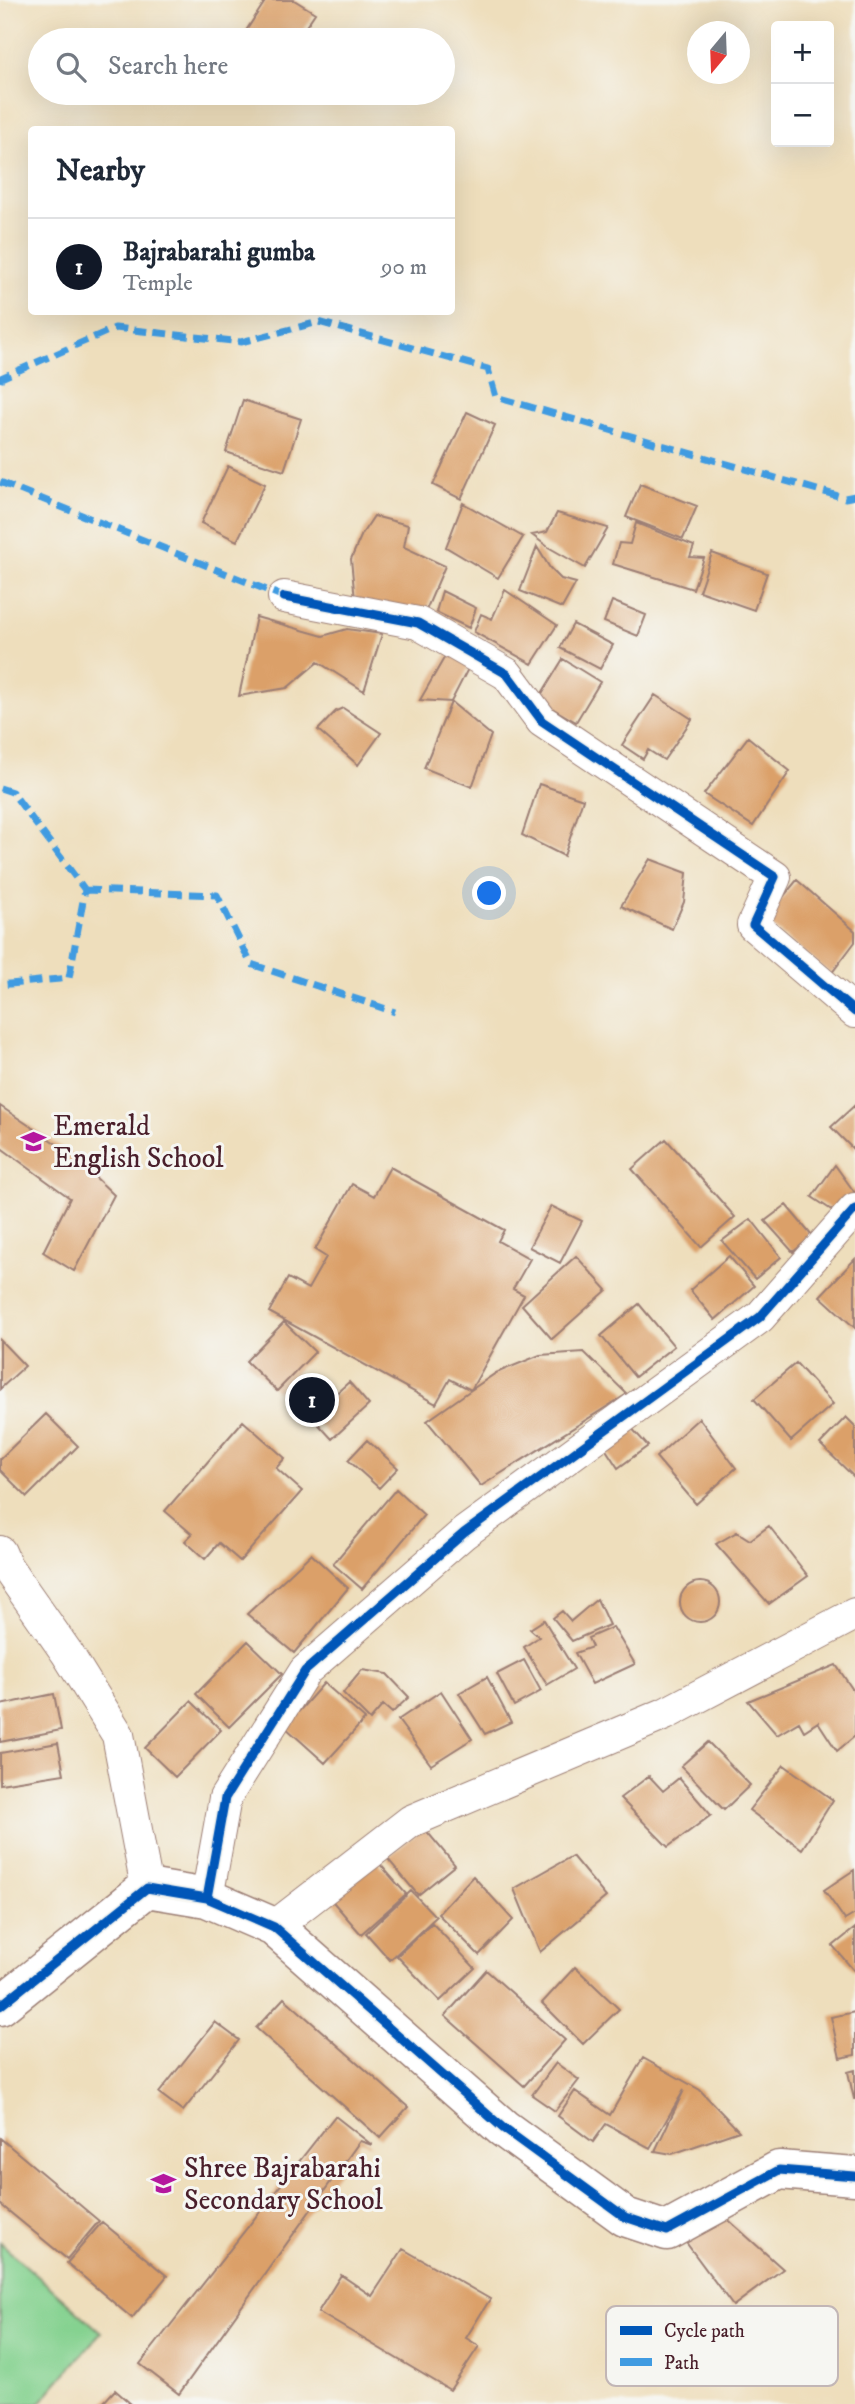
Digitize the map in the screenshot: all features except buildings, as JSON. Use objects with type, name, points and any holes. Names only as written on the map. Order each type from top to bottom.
[{"type":"street","points":[[284,597],[418,624],[507,674],[542,722],[775,877],[753,925],[855,1012]]},
{"type":"street","points":[[207,1898],[225,1798],[305,1671],[464,1533],[760,1317],[855,1209]]},
{"type":"street","points":[[0,1552],[6,1566],[67,1653],[118,1735],[147,1888]]},
{"type":"street","points":[[274,1927],[411,1821],[665,1714],[855,1614]]},
{"type":"street","points":[[0,2006],[147,1888],[207,1898],[274,1927],[503,2128],[625,2217],[667,2231],[779,2170],[855,2176]]},
{"type":"green space","points":[[0,2243],[101,2332],[39,2404],[0,2404]]},
{"type":"marked path","points":[[0,382],[1,378],[115,328],[241,342],[319,322],[488,369],[496,397],[845,498],[855,496]]},
{"type":"marked path","points":[[0,482],[284,597]]},
{"type":"marked path","points":[[0,788],[12,792],[85,890],[69,978],[0,985]]},
{"type":"marked path","points":[[85,890],[217,895],[251,964],[395,1012]]},
{"type":"cycle path","points":[[284,597],[418,623],[507,674],[542,721],[775,877],[753,925],[855,1012]]},
{"type":"cycle path","points":[[207,1898],[225,1798],[305,1671],[464,1533],[760,1317],[855,1209]]},
{"type":"cycle path","points":[[0,2006],[147,1888],[207,1898],[274,1927],[503,2128],[625,2217],[667,2231],[779,2170],[855,2176]]},
{"type":"place","name":"Emerald English School","points":[[33,1142]]},
{"type":"place","name":"Bajrabarahi gumba","points":[[312,1400]]},
{"type":"place","name":"Shree Bajrabarahi Secondary School","points":[[164,2184]]}]
